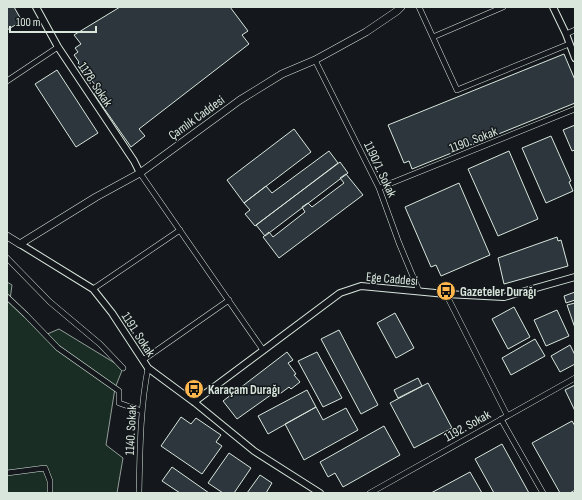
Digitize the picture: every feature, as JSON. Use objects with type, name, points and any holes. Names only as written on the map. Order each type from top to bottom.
[{"type":"main road","name":"Çamlık Caddesi","points":[[20,244],[96,197],[140,173],[240,100],[282,74],[315,60],[366,32],[401,7]]},
{"type":"main road","points":[[7,236],[20,244]]},
{"type":"street","name":"1178. Sokak","points":[[36,7],[58,47],[134,160],[140,173]]},
{"type":"street","points":[[419,7],[457,90],[569,44]]},
{"type":"street","points":[[433,37],[503,7]]},
{"type":"street","points":[[553,7],[566,34],[575,58]]},
{"type":"street","points":[[566,34],[575,30]]},
{"type":"street","points":[[7,81],[58,47]]},
{"type":"street","name":"1190/1. Sokak","points":[[315,60],[379,188],[399,243],[419,291]]},
{"type":"street","name":"1190. Sokak","points":[[379,188],[575,110]]},
{"type":"street","points":[[140,173],[263,350]]},
{"type":"street","points":[[92,289],[180,230]]},
{"type":"street","name":"1191. Sokak","points":[[20,244],[92,289],[112,313],[148,368],[194,402],[254,451],[320,493]]},
{"type":"street","points":[[7,258],[50,302],[100,344],[123,368]]},
{"type":"street","name":"Ege Caddesi","points":[[194,402],[340,293],[361,286],[446,294],[504,297],[575,277]]},
{"type":"street","points":[[446,294],[507,415]]},
{"type":"street","points":[[7,298],[58,348],[118,391],[119,403],[142,411]]},
{"type":"street","points":[[143,360],[229,300]]},
{"type":"street","name":"1140. Sokak","points":[[139,493],[143,394],[148,368]]},
{"type":"street","name":"1192. Sokak","points":[[370,493],[575,378]]},
{"type":"street","points":[[501,419],[543,493]]},
{"type":"street","points":[[7,473],[45,468],[50,481],[50,493]]},
{"type":"green space","points":[[7,282],[12,285],[10,300],[45,335],[59,329],[123,368],[115,388],[106,445],[123,458],[117,493],[7,493]]},
{"type":"building","points":[[7,7],[14,7],[22,21],[7,30]]},
{"type":"building","points":[[120,7],[230,7],[248,31],[242,35],[249,44],[139,129],[145,136],[131,147],[94,94],[99,90],[78,63],[79,62],[74,55],[78,52],[75,48],[81,44],[74,35]]},
{"type":"building","points":[[564,54],[575,80],[575,103],[412,169],[409,161],[404,163],[388,125]]},
{"type":"building","points":[[57,70],[98,133],[76,147],[35,84]]},
{"type":"building","points":[[575,125],[575,150],[572,151],[563,130]]},
{"type":"building","points":[[294,129],[311,152],[244,203],[227,180]]},
{"type":"building","points":[[551,136],[571,181],[569,182],[573,191],[546,203],[522,148]]},
{"type":"building","points":[[329,151],[338,163],[255,226],[245,214],[250,210],[244,203],[266,186],[272,193]]},
{"type":"building","points":[[509,151],[538,219],[498,236],[468,169]]},
{"type":"building","points":[[340,162],[348,173],[265,236],[256,225]]},
{"type":"building","points":[[346,174],[363,195],[279,258],[263,237],[269,232],[273,237],[305,212],[302,207],[308,203],[312,207],[344,183],[340,178]]},
{"type":"building","points":[[459,183],[490,255],[441,276],[436,265],[431,267],[405,207]]},
{"type":"building","points":[[557,237],[558,241],[561,240],[568,266],[504,284],[498,258]]},
{"type":"building","points":[[575,292],[575,300],[566,303],[564,296]]},
{"type":"building","points":[[575,303],[575,328],[567,305]]},
{"type":"building","points":[[514,307],[530,337],[508,349],[492,319]]},
{"type":"building","points":[[557,310],[569,336],[546,346],[534,320]]},
{"type":"building","points":[[395,313],[414,348],[396,358],[377,323]]},
{"type":"building","points":[[339,330],[378,405],[361,414],[321,339]]},
{"type":"building","points":[[535,339],[545,356],[511,375],[502,358]]},
{"type":"building","points":[[570,345],[575,355],[575,364],[560,372],[551,356]]},
{"type":"building","points":[[287,352],[293,360],[288,363],[296,374],[294,375],[300,382],[291,389],[289,387],[277,396],[275,392],[237,419],[223,401]]},
{"type":"building","points":[[317,352],[342,398],[323,407],[298,361]]},
{"type":"building","points":[[418,378],[422,386],[398,398],[394,390]]},
{"type":"building","points":[[428,383],[452,428],[414,448],[390,403]]},
{"type":"building","points":[[575,385],[575,411],[565,390]]},
{"type":"building","points":[[307,390],[316,407],[268,434],[258,416]]},
{"type":"building","points":[[316,407],[323,420],[346,408],[358,430],[304,460],[285,424]]},
{"type":"building","points":[[181,417],[191,424],[196,418],[221,435],[216,442],[222,446],[202,474],[161,446]]},
{"type":"building","points":[[572,421],[575,426],[575,490],[570,493],[560,493],[532,443]]},
{"type":"building","points":[[384,426],[400,455],[343,487],[335,473],[328,477],[320,462]]},
{"type":"building","points":[[502,444],[529,493],[494,493],[475,459]]},
{"type":"building","points":[[229,453],[251,468],[234,493],[223,493],[208,483]]},
{"type":"building","points":[[172,467],[209,493],[180,493],[162,481]]},
{"type":"building","points":[[470,472],[482,493],[431,493]]},
{"type":"building","points":[[260,475],[272,483],[266,493],[247,493]]},
{"type":"place","name":"Gazeteler Durağı","points":[[446,291]]},
{"type":"place","name":"Karaçam Durağı","points":[[194,389]]}]
